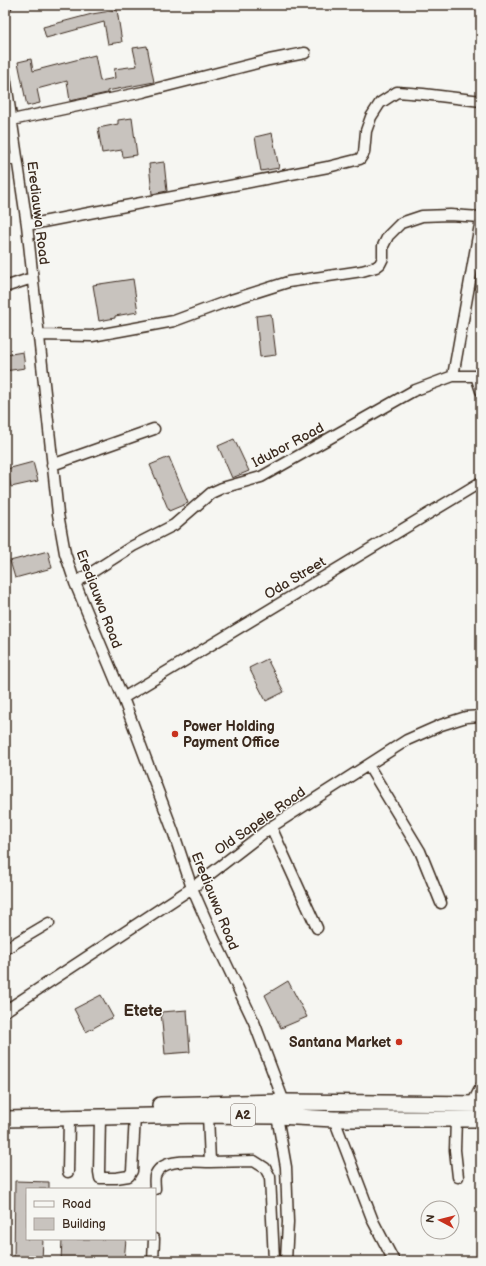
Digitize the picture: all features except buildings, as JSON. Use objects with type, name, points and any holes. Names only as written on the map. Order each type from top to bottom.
[{"type":"highway","name":"A2","points":[[5,1109],[284,1102],[476,1104]]},
{"type":"highway","name":"A2","points":[[5,1119],[208,1115],[334,1119],[481,1119]]},
{"type":"street","points":[[12,120],[143,92],[269,60],[305,53]]},
{"type":"street","name":"Erediauwa Road","points":[[5,76],[27,225],[52,465],[58,514],[65,553],[75,583],[123,698],[173,831],[192,888],[254,1022],[284,1102]]},
{"type":"street","points":[[27,225],[313,170],[360,159],[364,153],[366,131],[370,117],[380,103],[397,92],[481,101]]},
{"type":"street","points":[[5,161],[17,157]]},
{"type":"street","points":[[38,335],[92,336],[174,321],[228,301],[288,282],[362,271],[376,267],[380,264],[383,258],[383,246],[388,236],[401,222],[422,216],[450,215],[481,218],[453,376]]},
{"type":"street","points":[[5,287],[32,278]]},
{"type":"street","name":"Idubor Road","points":[[75,583],[133,546],[174,525],[211,493],[222,488],[262,477],[413,391],[453,376],[479,376]]},
{"type":"street","points":[[479,376],[481,390]]},
{"type":"street","points":[[52,465],[154,429]]},
{"type":"street","name":"Oda Street","points":[[123,698],[481,482]]},
{"type":"street","name":"Old Sapele Road","points":[[5,1011],[192,888],[271,827],[407,740],[434,728],[466,717],[481,716]]},
{"type":"street","points":[[368,765],[420,850],[441,903]]},
{"type":"street","points":[[271,827],[317,928]]},
{"type":"street","points":[[5,949],[49,922]]},
{"type":"street","points":[[476,1104],[481,1087]]},
{"type":"street","points":[[208,1115],[210,1162]]},
{"type":"street","points":[[100,1117],[100,1178],[116,1178],[129,1176],[132,1170],[135,1116]]},
{"type":"street","points":[[277,1116],[286,1167],[288,1222],[286,1261]]},
{"type":"street","points":[[68,1172],[69,1118]]},
{"type":"street","points":[[334,1119],[373,1221],[394,1261]]},
{"type":"street","points":[[456,1119],[455,1150],[458,1177]]},
{"type":"street","points":[[155,1188],[155,1177],[158,1171],[167,1164],[254,1161],[265,1168],[270,1177],[274,1261]]},
{"type":"street","points":[[153,1261],[154,1240]]},
{"type":"place","name":"Power Holding Payment Office","points":[[175,734]]},
{"type":"place","name":"Santana Market","points":[[399,1042]]},
{"type":"district","name":"Etete","points":[[143,1011]]}]
